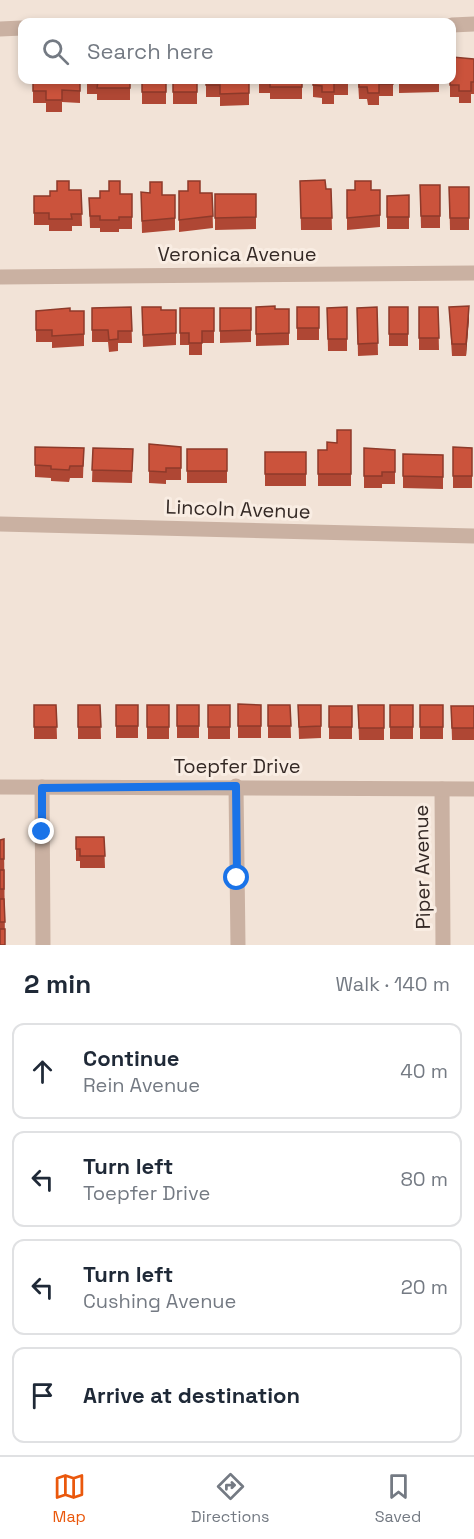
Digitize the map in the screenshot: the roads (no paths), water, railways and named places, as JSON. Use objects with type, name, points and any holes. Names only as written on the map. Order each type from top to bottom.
[{"type":"street","points":[[456,25],[474,24]]},
{"type":"street","points":[[0,29],[18,28]]},
{"type":"street","name":"Veronica Avenue","points":[[0,277],[474,273]]},
{"type":"street","name":"Lincoln Avenue","points":[[0,524],[474,536]]},
{"type":"street","points":[[236,786],[238,945]]},
{"type":"street","name":"Toepfer Drive","points":[[0,787],[236,786],[474,789]]},
{"type":"street","points":[[42,788],[43,945]]},
{"type":"street","name":"Piper Avenue","points":[[442,789],[443,945]]}]
